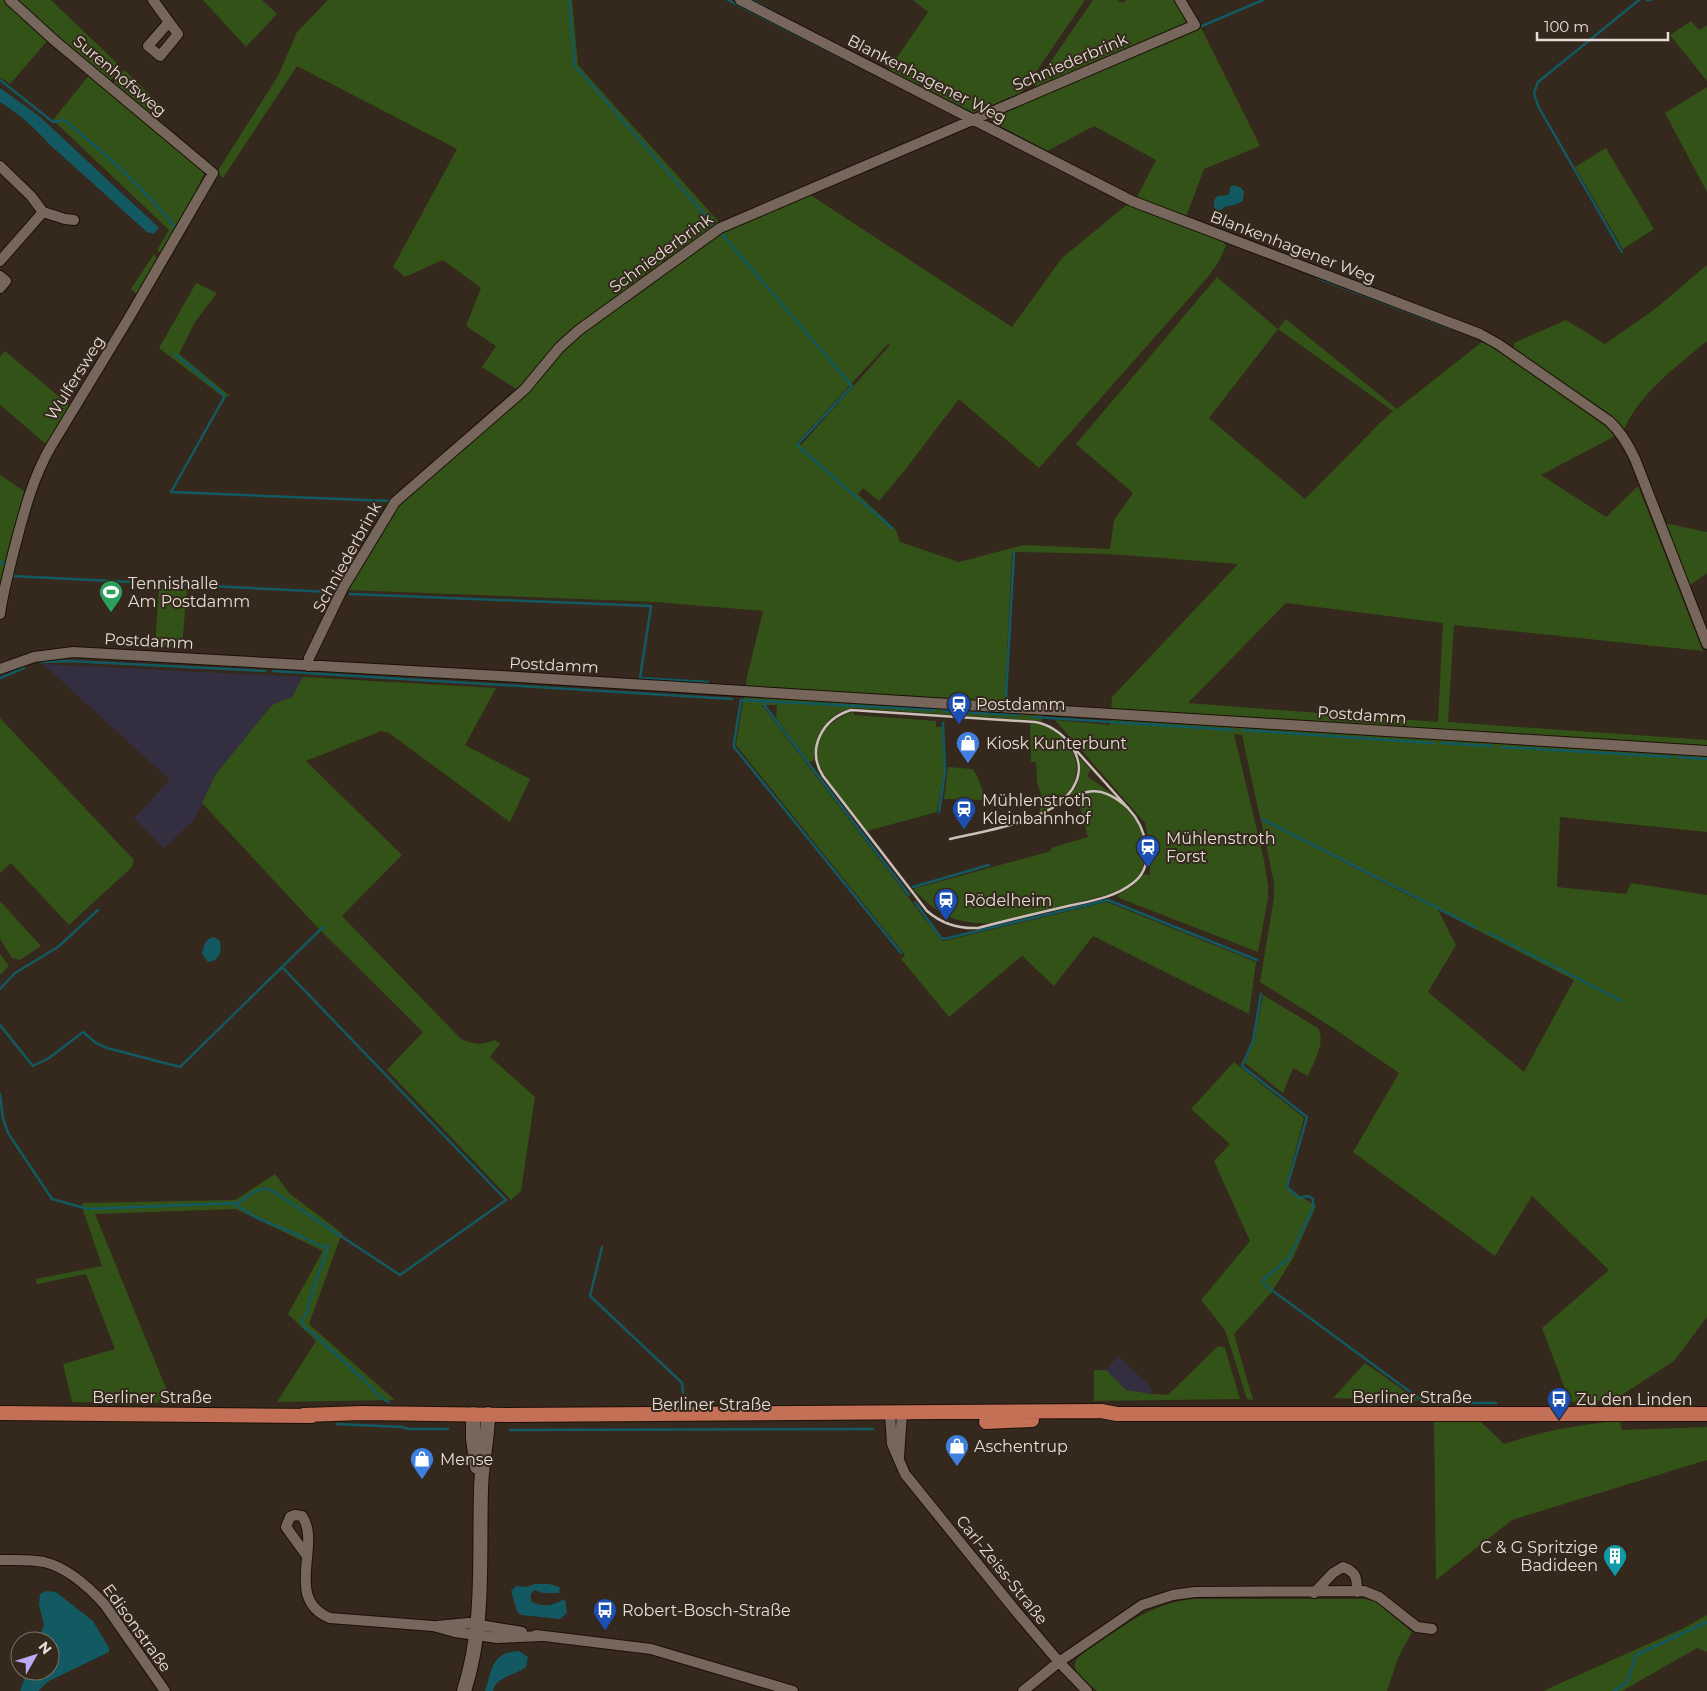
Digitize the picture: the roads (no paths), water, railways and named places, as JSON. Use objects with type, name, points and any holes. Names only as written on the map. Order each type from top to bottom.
[{"type":"main road","name":"Berliner Straße","points":[[0,1413],[473,1418],[896,1418],[1102,1412],[1117,1414],[1707,1414]]},
{"type":"main road","points":[[473,1418],[481,1487]]},
{"type":"main road","points":[[464,1691],[470,1671],[477,1629],[481,1487],[488,1418]]},
{"type":"street","name":"Surenhofsweg","points":[[10,0],[213,173]]},
{"type":"street","points":[[153,0],[169,22]]},
{"type":"street","name":"Blankenhagener Weg","points":[[740,0],[1132,201],[1480,334],[1498,344],[1609,421],[1619,430],[1635,459],[1707,644]]},
{"type":"street","name":"Schniederbrink","points":[[308,666],[309,658],[343,588],[395,502],[525,389],[559,348],[579,330],[720,228],[1195,25],[1180,0]]},
{"type":"street","points":[[0,166],[31,196],[43,212],[74,220]]},
{"type":"street","name":"Wulfersweg","points":[[0,614],[8,574],[27,501],[38,470],[150,284],[213,173]]},
{"type":"street","points":[[0,260],[43,212]]},
{"type":"street","points":[[0,276],[6,281],[0,288]]},
{"type":"street","name":"Postdamm","points":[[0,667],[48,654],[73,652],[1103,712],[1707,751]]},
{"type":"street","name":"Carl-Zeiss-Straße","points":[[896,1418],[899,1463],[905,1474],[1010,1605],[1059,1662],[1087,1691]]},
{"type":"street","points":[[307,1556],[306,1584],[310,1602],[322,1615],[330,1618],[435,1626],[463,1623],[477,1629],[651,1648],[793,1691]]},
{"type":"street","name":"Edisonstraße","points":[[0,1560],[43,1562],[56,1566],[79,1580],[94,1592],[105,1605],[165,1691]]},
{"type":"street","points":[[1314,1592],[1333,1573],[1343,1567],[1350,1570],[1357,1578],[1356,1592]]},
{"type":"street","points":[[1022,1691],[1059,1662],[1142,1605],[1173,1595],[1195,1592],[1364,1592],[1379,1597],[1417,1627],[1432,1629]]},
{"type":"water","points":[[0,88],[39,116],[156,225],[159,228],[154,234],[147,232],[26,121],[0,102]]},
{"type":"water","points":[[1234,185],[1244,191],[1243,201],[1225,207],[1218,212],[1214,207],[1214,200],[1218,196],[1228,195],[1230,187]]},
{"type":"water","points":[[214,937],[220,941],[221,948],[218,958],[208,962],[202,954],[204,945]]},
{"type":"water","points":[[535,1584],[549,1584],[560,1587],[559,1593],[543,1593],[534,1590],[531,1596],[532,1602],[549,1605],[565,1599],[567,1613],[560,1619],[521,1615],[517,1611],[511,1591],[516,1586],[527,1587]]},
{"type":"water","points":[[46,1591],[56,1592],[93,1621],[109,1648],[109,1652],[60,1676],[60,1631],[41,1631],[44,1625],[39,1605],[40,1594]]},
{"type":"water","points":[[519,1651],[528,1657],[526,1667],[502,1679],[493,1691],[485,1691],[494,1663],[498,1658],[510,1652]]},
{"type":"water","points":[[24,1681],[49,1681],[38,1691],[20,1691]]},
{"type":"waterway","points":[[569,0],[575,66],[713,224]]},
{"type":"waterway","points":[[728,0],[838,56]]},
{"type":"waterway","points":[[752,0],[776,13]]},
{"type":"waterway","points":[[1202,26],[1263,0]]},
{"type":"waterway","points":[[1622,252],[1538,106],[1534,93],[1538,82],[1639,0]]},
{"type":"waterway","points":[[0,80],[53,122],[64,120],[79,132],[136,184],[175,227]]},
{"type":"waterway","points":[[721,233],[852,386],[798,444],[799,447],[892,528]]},
{"type":"waterway","points":[[1318,278],[1450,328]]},
{"type":"waterway","points":[[175,354],[225,396],[171,492],[390,501]]},
{"type":"waterway","points":[[1006,696],[1014,552]]},
{"type":"waterway","points":[[0,561],[4,565]]},
{"type":"waterway","points":[[12,576],[330,592]]},
{"type":"waterway","points":[[350,594],[651,606],[640,678],[708,682]]},
{"type":"waterway","points":[[42,662],[69,661],[265,671]]},
{"type":"waterway","points":[[0,678],[24,668]]},
{"type":"waterway","points":[[273,671],[732,699]]},
{"type":"waterway","points":[[901,953],[734,747],[734,743],[741,700],[935,710]]},
{"type":"waterway","points":[[761,701],[909,895]]},
{"type":"waterway","points":[[943,711],[1019,715]]},
{"type":"waterway","points":[[1034,717],[1233,730]]},
{"type":"waterway","points":[[939,812],[945,772],[943,723]]},
{"type":"waterway","points":[[1242,730],[1433,743]]},
{"type":"waterway","points":[[1441,743],[1492,746]]},
{"type":"waterway","points":[[1502,747],[1672,757]]},
{"type":"waterway","points":[[1678,757],[1707,759]]},
{"type":"waterway","points":[[1262,819],[1477,928]]},
{"type":"waterway","points":[[913,887],[989,865]]},
{"type":"waterway","points":[[915,902],[941,938],[944,939],[1108,900],[1257,960]]},
{"type":"waterway","points":[[0,989],[15,973],[58,947],[98,910]]},
{"type":"waterway","points":[[0,1025],[33,1066],[49,1058],[83,1032],[96,1043],[107,1048],[180,1067],[323,927]]},
{"type":"waterway","points":[[1487,932],[1622,1001]]},
{"type":"waterway","points":[[0,1094],[3,1119],[8,1133],[52,1199],[88,1209],[238,1203],[261,1189],[271,1190],[400,1275],[506,1200],[283,968]]},
{"type":"waterway","points":[[1261,994],[1253,1041],[1242,1066],[1307,1117],[1287,1187],[1299,1198],[1308,1196],[1313,1199],[1313,1208],[1289,1258],[1263,1280],[1265,1285],[1424,1402],[1456,1403]]},
{"type":"waterway","points":[[234,1204],[257,1218],[320,1246],[328,1246],[307,1312],[302,1321],[305,1328],[364,1380],[381,1398],[389,1402]]},
{"type":"waterway","points":[[602,1247],[590,1296],[682,1383],[683,1393]]},
{"type":"waterway","points":[[1469,1403],[1496,1403]]},
{"type":"waterway","points":[[337,1424],[402,1427],[409,1429],[448,1429]]},
{"type":"waterway","points":[[510,1430],[873,1429]]},
{"type":"waterway","points":[[1613,1691],[1627,1683],[1636,1655],[1707,1622]]},
{"type":"railway","points":[[1066,739],[1128,808],[1140,825],[1146,846],[1145,866],[1133,883],[1110,896],[978,928],[964,928],[951,925],[927,911],[823,776],[816,756],[820,736],[825,728],[832,720],[851,710],[1035,722],[1054,729],[1063,736],[1070,744],[1078,763],[1078,773],[1073,788],[1054,807],[1075,796],[1092,791],[1109,794],[1128,808]]},
{"type":"railway","points":[[950,839],[1017,823],[1054,807]]},
{"type":"place","name":"Tennishalle Am Postdamm","points":[[111,613]]},
{"type":"place","name":"Postdamm","points":[[959,725]]},
{"type":"place","name":"Kiosk Kunterbunt","points":[[968,764]]},
{"type":"place","name":"Mühlenstroth Kleinbahnhof","points":[[964,830]]},
{"type":"place","name":"Mühlenstroth Forst","points":[[1148,868]]},
{"type":"place","name":"Rödelheim","points":[[946,921]]},
{"type":"place","name":"Zu den Linden","points":[[1559,1420]]},
{"type":"place","name":"Aschentrup","points":[[957,1467]]},
{"type":"place","name":"Mense","points":[[422,1480]]},
{"type":"place","name":"C & G Spritzige Badideen","points":[[1615,1577]]},
{"type":"place","name":"Robert-Bosch-Straße","points":[[605,1631]]}]
